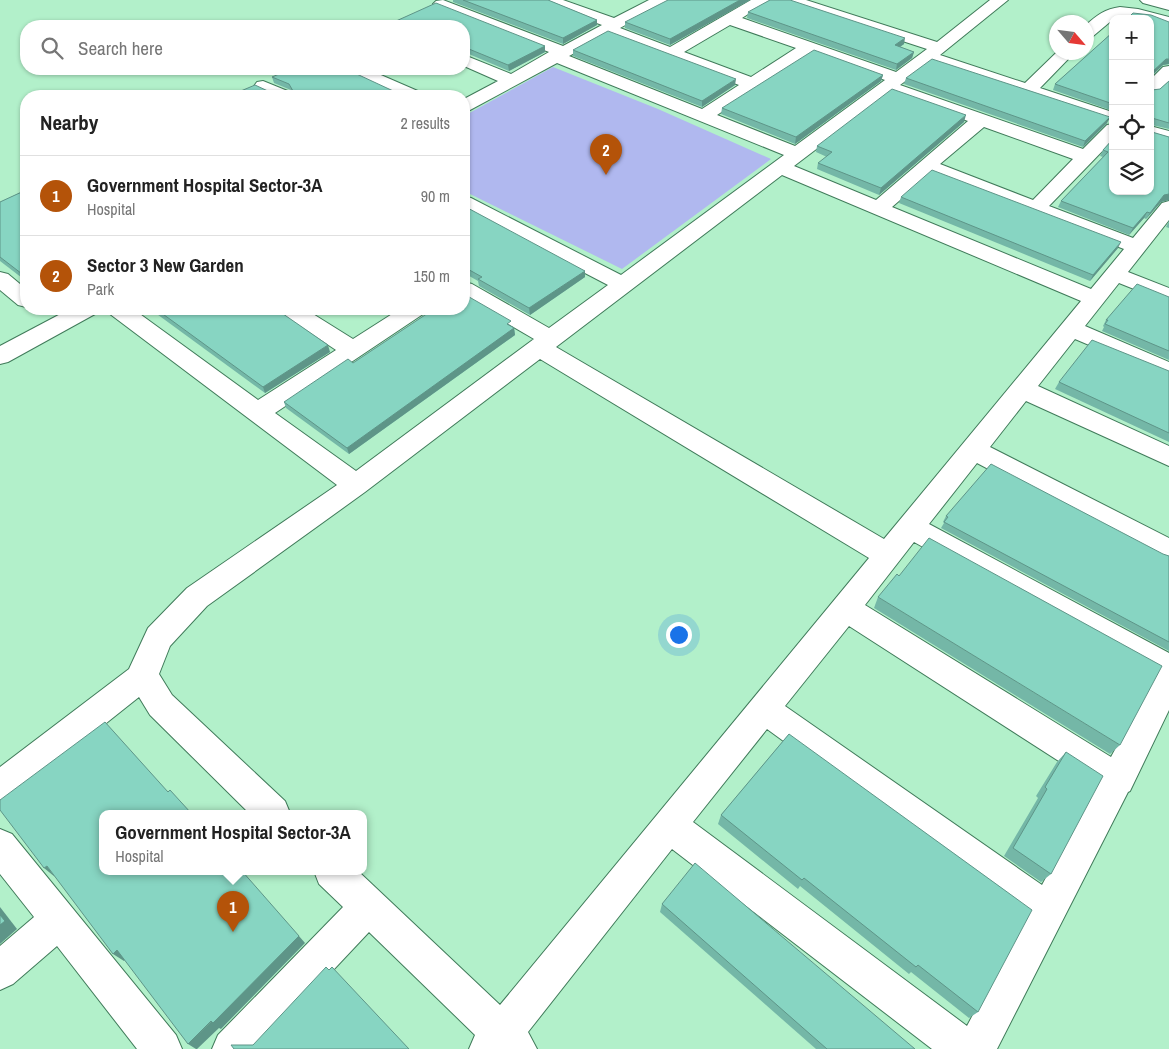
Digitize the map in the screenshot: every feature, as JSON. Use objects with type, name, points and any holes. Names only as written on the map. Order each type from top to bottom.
[{"type":"street","points":[[549,0],[671,53],[753,84]]},
{"type":"street","points":[[470,103],[660,0]]},
{"type":"street","points":[[671,53],[762,0]]},
{"type":"street","points":[[791,0],[1028,90],[1109,117]]},
{"type":"street","points":[[270,810],[161,706],[143,676],[144,669],[159,637],[198,597],[356,485],[934,53],[1000,0]]},
{"type":"street","points":[[1148,0],[1169,5]]},
{"type":"street","points":[[442,4],[798,154]]},
{"type":"street","points":[[1094,27],[1108,14],[1115,12],[1139,14],[1169,22]]},
{"type":"street","points":[[729,19],[808,47],[981,120],[1086,157]]},
{"type":"street","points":[[704,116],[808,47]]},
{"type":"street","points":[[1028,90],[1059,60]]},
{"type":"street","points":[[470,63],[511,80]]},
{"type":"street","points":[[1154,86],[1169,71]]},
{"type":"street","points":[[367,75],[401,90]]},
{"type":"street","points":[[262,86],[271,90]]},
{"type":"street","points":[[878,208],[981,120]]},
{"type":"street","points":[[1154,132],[1169,137]]},
{"type":"street","points":[[1036,208],[1109,133]]},
{"type":"street","points":[[927,166],[1036,208],[1157,229]]},
{"type":"street","points":[[780,168],[1095,299]]},
{"type":"street","points":[[470,205],[624,285]]},
{"type":"street","points":[[336,875],[369,906],[502,1044],[670,826],[910,527],[1115,274],[1157,229]]},
{"type":"street","points":[[1115,274],[1169,296]]},
{"type":"street","points":[[0,279],[20,295]]},
{"type":"street","points":[[470,293],[545,344],[888,556]]},
{"type":"street","points":[[46,315],[58,324]]},
{"type":"street","points":[[0,356],[75,315]]},
{"type":"street","points":[[126,315],[356,485]]},
{"type":"street","points":[[299,315],[353,350]]},
{"type":"street","points":[[258,412],[406,315]]},
{"type":"street","points":[[1071,329],[1169,371]]},
{"type":"street","points":[[1023,389],[1169,457]]},
{"type":"street","points":[[973,450],[1169,551]]},
{"type":"street","points":[[910,527],[1169,668]]},
{"type":"street","points":[[845,608],[1118,780]]},
{"type":"street","points":[[0,787],[143,676]]},
{"type":"street","points":[[976,1049],[1169,679]]},
{"type":"street","points":[[764,709],[1047,910]]},
{"type":"street","points":[[670,826],[964,1049]]},
{"type":"street","points":[[0,846],[162,1049]]},
{"type":"street","points":[[232,1049],[369,906]]},
{"type":"street","points":[[0,971],[59,920]]},
{"type":"shaded area","points":[[553,67],[658,109],[771,159],[622,269],[470,194],[470,113]]},
{"type":"building","points":[[463,0],[548,0],[597,20],[563,38]]},
{"type":"building","points":[[668,0],[740,0],[670,39],[625,22]]},
{"type":"building","points":[[770,0],[790,0],[905,38],[895,45],[914,52],[897,64],[748,12]]},
{"type":"building","points":[[436,3],[545,46],[508,65],[470,49],[470,20],[398,20]]},
{"type":"building","points":[[1133,13],[1151,15],[1131,15]]},
{"type":"building","points":[[1154,16],[1169,22],[1169,59],[1166,59],[1154,70]]},
{"type":"building","points":[[608,31],[736,79],[702,101],[573,50]]},
{"type":"building","points":[[1109,36],[1109,103],[1055,84],[1082,60],[1094,60],[1094,49]]},
{"type":"building","points":[[814,50],[883,75],[796,137],[722,108]]},
{"type":"building","points":[[932,59],[1109,118],[1085,141],[906,78]]},
{"type":"building","points":[[277,75],[359,75],[391,90],[292,90],[289,84],[272,77]]},
{"type":"building","points":[[1169,81],[1169,123],[1154,119],[1154,90],[1160,89]]},
{"type":"building","points":[[255,85],[266,90],[243,90]]},
{"type":"building","points":[[892,89],[966,115],[881,188],[818,163],[832,152],[817,146]]},
{"type":"building","points":[[1154,133],[1169,137],[1169,194],[1164,195],[1150,213],[1147,212],[1133,228],[1061,201],[1108,152],[1103,150],[1109,143],[1109,195],[1154,195]]},
{"type":"building","points":[[932,170],[1121,242],[1093,275],[901,197]]},
{"type":"building","points":[[20,193],[20,272],[0,257],[0,202]]},
{"type":"building","points":[[470,209],[585,271],[529,308],[478,279],[482,277],[470,270]]},
{"type":"building","points":[[1137,284],[1169,297],[1169,351],[1105,324],[1108,320],[1106,320]]},
{"type":"building","points":[[470,297],[511,321],[507,324],[514,328],[347,448],[284,402],[348,359],[353,363],[425,315],[470,315]]},
{"type":"building","points":[[164,315],[285,315],[328,345],[263,387]]},
{"type":"building","points":[[1092,340],[1169,371],[1169,433],[1059,382]]},
{"type":"building","points":[[991,464],[1169,556],[1169,642],[944,522],[948,517],[946,516]]},
{"type":"building","points":[[929,538],[1162,666],[1120,745],[878,597],[897,574],[899,576]]},
{"type":"building","points":[[105,722],[168,792],[170,790],[188,810],[99,810],[99,875],[246,875],[299,936],[213,1023],[211,1021],[188,1044],[117,950],[113,954],[47,866],[44,868],[0,810],[0,800]]},
{"type":"building","points":[[789,734],[1032,910],[978,1012],[918,965],[916,967],[804,878],[802,880],[721,815]]},
{"type":"building","points":[[1066,752],[1103,776],[1051,874],[1013,848]]},
{"type":"building","points":[[695,863],[915,1049],[827,1049],[662,904]]},
{"type":"building","points":[[0,915],[5,921],[0,925]]},
{"type":"building","points":[[326,967],[329,970],[332,967],[409,1049],[234,1049],[231,1045],[253,1045]]},
{"type":"place","name":"Sector 3 New Garden","points":[[606,175]]},
{"type":"place","name":"Government Hospital Sector-3A","points":[[233,932]]}]
